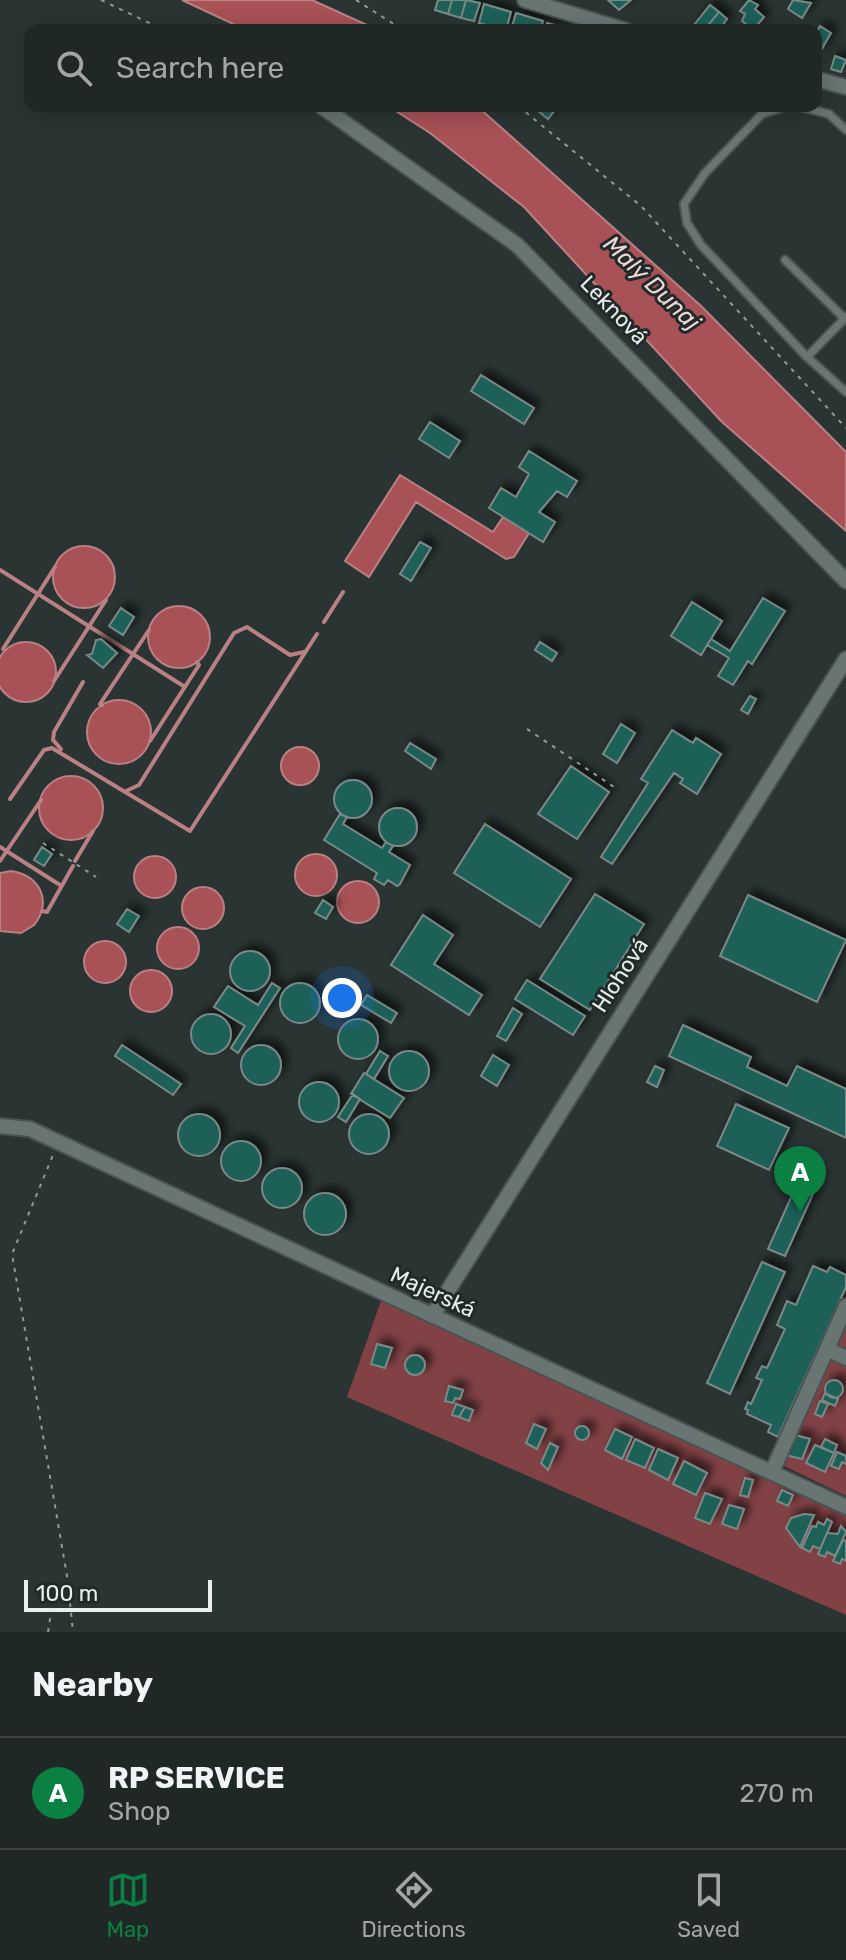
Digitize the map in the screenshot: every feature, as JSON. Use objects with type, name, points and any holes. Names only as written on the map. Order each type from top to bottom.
[{"type":"street","points":[[525,0],[594,24]]},
{"type":"street","points":[[822,81],[846,87]]},
{"type":"street","name":"Leknová","points":[[329,112],[517,245],[846,581]]},
{"type":"street","name":"Hlohová","points":[[432,1316],[846,659]]},
{"type":"street","name":"Majerská","points":[[0,1126],[30,1129],[846,1507]]},
{"type":"street","points":[[772,1472],[846,1306]]},
{"type":"street","points":[[827,1349],[846,1358]]},
{"type":"lane","points":[[768,112],[762,114],[705,173],[684,204],[687,223],[701,245],[807,357],[846,392]]},
{"type":"lane","points":[[821,112],[829,114],[846,130]]},
{"type":"lane","points":[[785,260],[845,318],[807,357]]},
{"type":"path","points":[[101,0],[151,24]]},
{"type":"path","points":[[356,0],[394,24]]},
{"type":"path","points":[[525,112],[641,206],[846,428]]},
{"type":"path","points":[[527,729],[617,789]]},
{"type":"path","points":[[43,843],[96,877]]},
{"type":"path","points":[[58,1142],[12,1254],[68,1582],[73,1632]]},
{"type":"path","points":[[48,1632],[52,1605],[68,1582]]},
{"type":"shaded area","points":[[381,1301],[846,1515],[846,1615],[347,1397]]},
{"type":"shaded area","points":[[846,1320],[846,1496],[780,1464]]},
{"type":"water","points":[[182,0],[312,0],[365,24],[233,24]]},
{"type":"water","name":"Malý Dunaj","points":[[397,112],[484,112],[700,305],[846,452],[846,531],[721,421],[524,207],[430,133]]},
{"type":"water","points":[[400,475],[493,532],[503,517],[529,533],[514,557],[506,559],[416,502],[369,577],[345,561]]},
{"type":"water","points":[[84,546],[96,548],[106,555],[113,565],[113,589],[106,599],[96,606],[84,608],[72,606],[62,599],[55,589],[53,577],[55,565],[62,555],[72,548]]},
{"type":"water","points":[[179,606],[191,608],[201,615],[208,625],[208,649],[201,659],[191,666],[179,668],[167,666],[157,659],[150,649],[148,637],[150,625],[157,615],[167,608]]},
{"type":"water","points":[[14,644],[38,644],[54,660],[54,684],[38,700],[14,700],[-1,685],[-1,659]]},
{"type":"water","points":[[119,700],[137,706],[145,714],[151,732],[145,750],[137,758],[119,764],[101,758],[93,750],[87,732],[93,714],[101,706]]},
{"type":"water","points":[[300,747],[314,752],[319,766],[314,780],[300,785],[286,780],[281,766],[286,752]]},
{"type":"water","points":[[71,776],[89,782],[97,790],[103,808],[97,826],[89,834],[71,840],[53,834],[45,826],[39,808],[45,790],[53,782]]},
{"type":"water","points":[[316,854],[331,860],[337,875],[331,890],[316,896],[301,890],[295,875],[301,860]]},
{"type":"water","points":[[155,856],[170,862],[176,877],[170,892],[155,898],[140,892],[134,877],[140,862]]},
{"type":"water","points":[[11,871],[30,878],[43,899],[40,916],[34,925],[21,933],[0,931],[0,873]]},
{"type":"water","points":[[358,881],[373,887],[379,902],[373,917],[358,923],[343,917],[337,902],[343,887]]},
{"type":"water","points":[[203,887],[218,893],[224,908],[218,923],[203,929],[188,923],[182,908],[188,893]]},
{"type":"water","points":[[178,927],[193,933],[199,948],[193,963],[178,969],[163,963],[157,948],[163,933]]},
{"type":"water","points":[[105,941],[120,947],[126,962],[120,977],[105,983],[90,977],[84,962],[90,947]]},
{"type":"water","points":[[151,970],[166,976],[172,991],[166,1006],[151,1012],[136,1006],[130,991],[136,976]]},
{"type":"building","points":[[438,0],[452,0],[448,14],[435,10]]},
{"type":"building","points":[[452,0],[466,0],[461,18],[448,14]]},
{"type":"building","points":[[466,0],[480,3],[474,21],[461,18]]},
{"type":"building","points":[[608,0],[631,0],[619,10]]},
{"type":"building","points":[[749,0],[758,5],[755,9],[764,17],[758,24],[746,24],[742,21],[745,14],[740,11]]},
{"type":"building","points":[[793,0],[811,3],[802,18],[788,9]]},
{"type":"building","points":[[484,4],[511,12],[508,24],[479,23]]},
{"type":"building","points":[[710,5],[719,12],[709,24],[695,24]]},
{"type":"building","points":[[719,12],[727,19],[723,24],[709,24]]},
{"type":"building","points":[[516,13],[543,21],[542,24],[513,24]]},
{"type":"building","points":[[822,27],[831,33],[822,49]]},
{"type":"building","points":[[835,56],[846,60],[841,72],[831,69]]},
{"type":"building","points":[[539,112],[553,112],[548,119]]},
{"type":"building","points":[[481,375],[534,408],[524,424],[471,391]]},
{"type":"building","points":[[430,422],[460,441],[449,458],[419,439]]},
{"type":"building","points":[[529,451],[577,481],[567,497],[557,491],[539,512],[555,522],[543,542],[489,508],[501,488],[516,497],[529,474],[519,467]]},
{"type":"building","points":[[420,542],[431,548],[411,581],[400,574]]},
{"type":"building","points":[[763,598],[785,611],[752,664],[748,661],[733,685],[718,676],[729,658],[707,645],[711,639],[730,651]]},
{"type":"building","points":[[692,602],[722,621],[701,655],[671,636]]},
{"type":"building","points":[[121,608],[134,617],[123,635],[109,626]]},
{"type":"building","points":[[101,639],[117,653],[103,668],[87,655],[92,654],[96,640]]},
{"type":"building","points":[[540,642],[557,653],[552,661],[535,650]]},
{"type":"building","points":[[750,696],[756,699],[748,714],[741,710]]},
{"type":"building","points":[[621,724],[635,733],[617,763],[603,754]]},
{"type":"building","points":[[672,730],[693,743],[696,738],[721,754],[697,794],[680,783],[683,779],[674,773],[612,864],[601,857],[648,783],[641,779]]},
{"type":"building","points":[[410,743],[436,759],[431,769],[405,751]]},
{"type":"building","points":[[571,766],[609,792],[577,839],[538,814]]},
{"type":"building","points":[[353,780],[367,785],[372,799],[367,813],[353,818],[339,813],[334,799],[339,785]]},
{"type":"building","points":[[398,808],[411,814],[417,827],[411,840],[398,846],[385,840],[379,827],[385,814]]},
{"type":"building","points":[[340,814],[347,817],[343,824],[382,848],[386,842],[393,846],[389,852],[410,865],[400,884],[397,886],[388,880],[384,885],[374,879],[377,873],[324,840]]},
{"type":"building","points":[[485,824],[571,879],[540,927],[454,873]]},
{"type":"building","points":[[42,847],[52,854],[44,866],[34,860]]},
{"type":"building","points":[[595,894],[644,924],[590,1010],[540,979]]},
{"type":"building","points":[[748,895],[846,940],[817,1002],[720,956]]},
{"type":"building","points":[[323,900],[333,907],[326,919],[315,913]]},
{"type":"building","points":[[127,909],[139,916],[129,932],[117,924]]},
{"type":"building","points":[[423,915],[453,935],[434,964],[482,995],[469,1015],[391,965]]},
{"type":"building","points":[[250,951],[264,957],[270,971],[264,985],[250,991],[236,985],[230,971],[236,957]]},
{"type":"building","points":[[527,980],[585,1016],[573,1035],[515,999]]},
{"type":"building","points":[[272,983],[280,988],[238,1053],[231,1048],[245,1026],[214,1007],[228,986],[258,1005]]},
{"type":"building","points":[[300,983],[314,989],[320,1003],[314,1017],[300,1023],[286,1017],[280,1003],[286,989]]},
{"type":"building","points":[[367,995],[397,1013],[391,1023],[361,1005]]},
{"type":"building","points":[[513,1008],[522,1014],[506,1041],[497,1036]]},
{"type":"building","points":[[211,1014],[225,1020],[231,1034],[225,1048],[211,1054],[197,1048],[191,1034],[197,1020]]},
{"type":"building","points":[[358,1019],[372,1025],[378,1039],[372,1053],[358,1059],[344,1053],[338,1039],[344,1025]]},
{"type":"building","points":[[683,1025],[751,1057],[747,1067],[787,1086],[797,1066],[846,1089],[846,1138],[669,1056]]},
{"type":"building","points":[[122,1045],[181,1084],[173,1095],[115,1056]]},
{"type":"building","points":[[261,1045],[275,1051],[281,1065],[275,1079],[261,1085],[247,1079],[241,1065],[247,1051]]},
{"type":"building","points":[[380,1051],[388,1056],[374,1079],[366,1074]]},
{"type":"building","points":[[409,1051],[423,1057],[429,1071],[423,1085],[409,1091],[395,1085],[389,1071],[395,1057]]},
{"type":"building","points":[[493,1055],[509,1065],[497,1086],[481,1076]]},
{"type":"building","points":[[655,1066],[664,1070],[657,1087],[647,1082]]},
{"type":"building","points":[[364,1073],[404,1098],[390,1118],[351,1094]]},
{"type":"building","points":[[319,1082],[333,1088],[339,1102],[333,1116],[319,1122],[305,1116],[299,1102],[305,1088]]},
{"type":"building","points":[[353,1094],[360,1099],[346,1122],[338,1117]]},
{"type":"building","points":[[736,1104],[789,1128],[769,1170],[717,1146]]},
{"type":"building","points":[[199,1114],[214,1120],[220,1135],[214,1150],[199,1156],[184,1150],[178,1135],[184,1120]]},
{"type":"building","points":[[369,1114],[383,1120],[389,1134],[383,1148],[369,1154],[355,1148],[349,1134],[355,1120]]},
{"type":"building","points":[[241,1141],[255,1147],[261,1161],[255,1175],[241,1181],[227,1175],[221,1161],[227,1147]]},
{"type":"building","points":[[282,1168],[296,1174],[302,1188],[296,1202],[282,1208],[268,1202],[262,1188],[268,1174]]},
{"type":"building","points":[[796,1186],[813,1194],[785,1256],[768,1249]]},
{"type":"building","points":[[325,1193],[340,1199],[346,1214],[340,1229],[325,1235],[310,1229],[304,1214],[310,1199]]},
{"type":"building","points":[[762,1262],[785,1272],[730,1394],[707,1383]]},
{"type":"building","points":[[813,1266],[827,1272],[830,1267],[846,1275],[846,1287],[778,1437],[768,1432],[771,1425],[747,1414],[748,1410],[745,1409],[748,1402],[751,1404],[762,1380],[756,1378],[762,1366],[767,1368],[785,1329],[777,1325],[787,1301],[796,1305]]},
{"type":"building","points":[[377,1344],[392,1348],[385,1368],[371,1364]]},
{"type":"building","points":[[415,1355],[422,1358],[425,1365],[422,1372],[415,1375],[408,1372],[405,1365],[408,1358]]},
{"type":"building","points":[[830,1380],[838,1380],[843,1389],[841,1396],[830,1398],[825,1393],[825,1385]]},
{"type":"building","points":[[449,1386],[463,1390],[460,1399],[455,1398],[453,1403],[445,1401]]},
{"type":"building","points":[[825,1393],[838,1399],[835,1406],[822,1400]]},
{"type":"building","points":[[820,1401],[828,1404],[822,1417],[815,1414]]},
{"type":"building","points":[[456,1404],[465,1407],[459,1417],[452,1415]]},
{"type":"building","points":[[465,1407],[473,1410],[469,1421],[459,1417]]},
{"type":"building","points":[[534,1424],[546,1429],[537,1449],[526,1443]]},
{"type":"building","points":[[582,1426],[589,1433],[582,1440],[575,1433]]},
{"type":"building","points":[[615,1429],[632,1437],[622,1459],[605,1450]]},
{"type":"building","points":[[795,1435],[810,1439],[802,1459],[786,1455]]},
{"type":"building","points":[[635,1439],[654,1448],[645,1468],[626,1460]]},
{"type":"building","points":[[825,1439],[837,1445],[834,1453],[821,1447]]},
{"type":"building","points":[[550,1443],[558,1447],[548,1470],[541,1463]]},
{"type":"building","points":[[815,1445],[834,1453],[825,1472],[806,1463]]},
{"type":"building","points":[[658,1449],[678,1458],[668,1480],[649,1470]]},
{"type":"building","points":[[837,1452],[846,1456],[846,1464],[842,1462],[839,1469],[831,1466]]},
{"type":"building","points":[[684,1461],[707,1473],[696,1495],[673,1484]]},
{"type":"building","points":[[745,1478],[753,1480],[748,1497],[740,1495]]},
{"type":"building","points":[[782,1490],[793,1495],[788,1506],[777,1501]]},
{"type":"building","points":[[705,1493],[722,1499],[710,1524],[695,1518]]},
{"type":"building","points":[[729,1505],[744,1509],[737,1529],[722,1524]]},
{"type":"building","points":[[814,1515],[800,1547],[786,1528],[791,1518]]},
{"type":"building","points":[[827,1519],[832,1522],[820,1549],[813,1546],[810,1552],[802,1548],[812,1526],[816,1527],[818,1522],[824,1525]]},
{"type":"building","points":[[841,1526],[846,1532],[835,1556],[827,1552],[825,1557],[818,1554],[827,1533],[838,1534]]},
{"type":"building","points":[[843,1540],[846,1541],[846,1561],[842,1559],[840,1564],[833,1561]]},
{"type":"waterway","points":[[3,649],[55,567]]},
{"type":"waterway","points":[[0,570],[185,687]]},
{"type":"waterway","points":[[324,622],[343,592]]},
{"type":"waterway","points":[[54,681],[106,600]]},
{"type":"waterway","points":[[126,791],[139,785],[234,633],[247,627],[290,655],[304,652]]},
{"type":"waterway","points":[[102,705],[149,630]]},
{"type":"waterway","points":[[10,799],[44,750],[52,748],[190,831],[317,634]]},
{"type":"waterway","points":[[150,741],[199,665],[197,662]]},
{"type":"waterway","points":[[61,749],[53,740],[54,732],[83,682]]},
{"type":"waterway","points":[[0,861],[41,800]]},
{"type":"waterway","points":[[75,861],[93,831]]},
{"type":"waterway","points":[[0,847],[60,885]]},
{"type":"waterway","points":[[42,911],[47,912],[73,866]]},
{"type":"place","name":"RP SERVICE","points":[[800,1212]]}]
